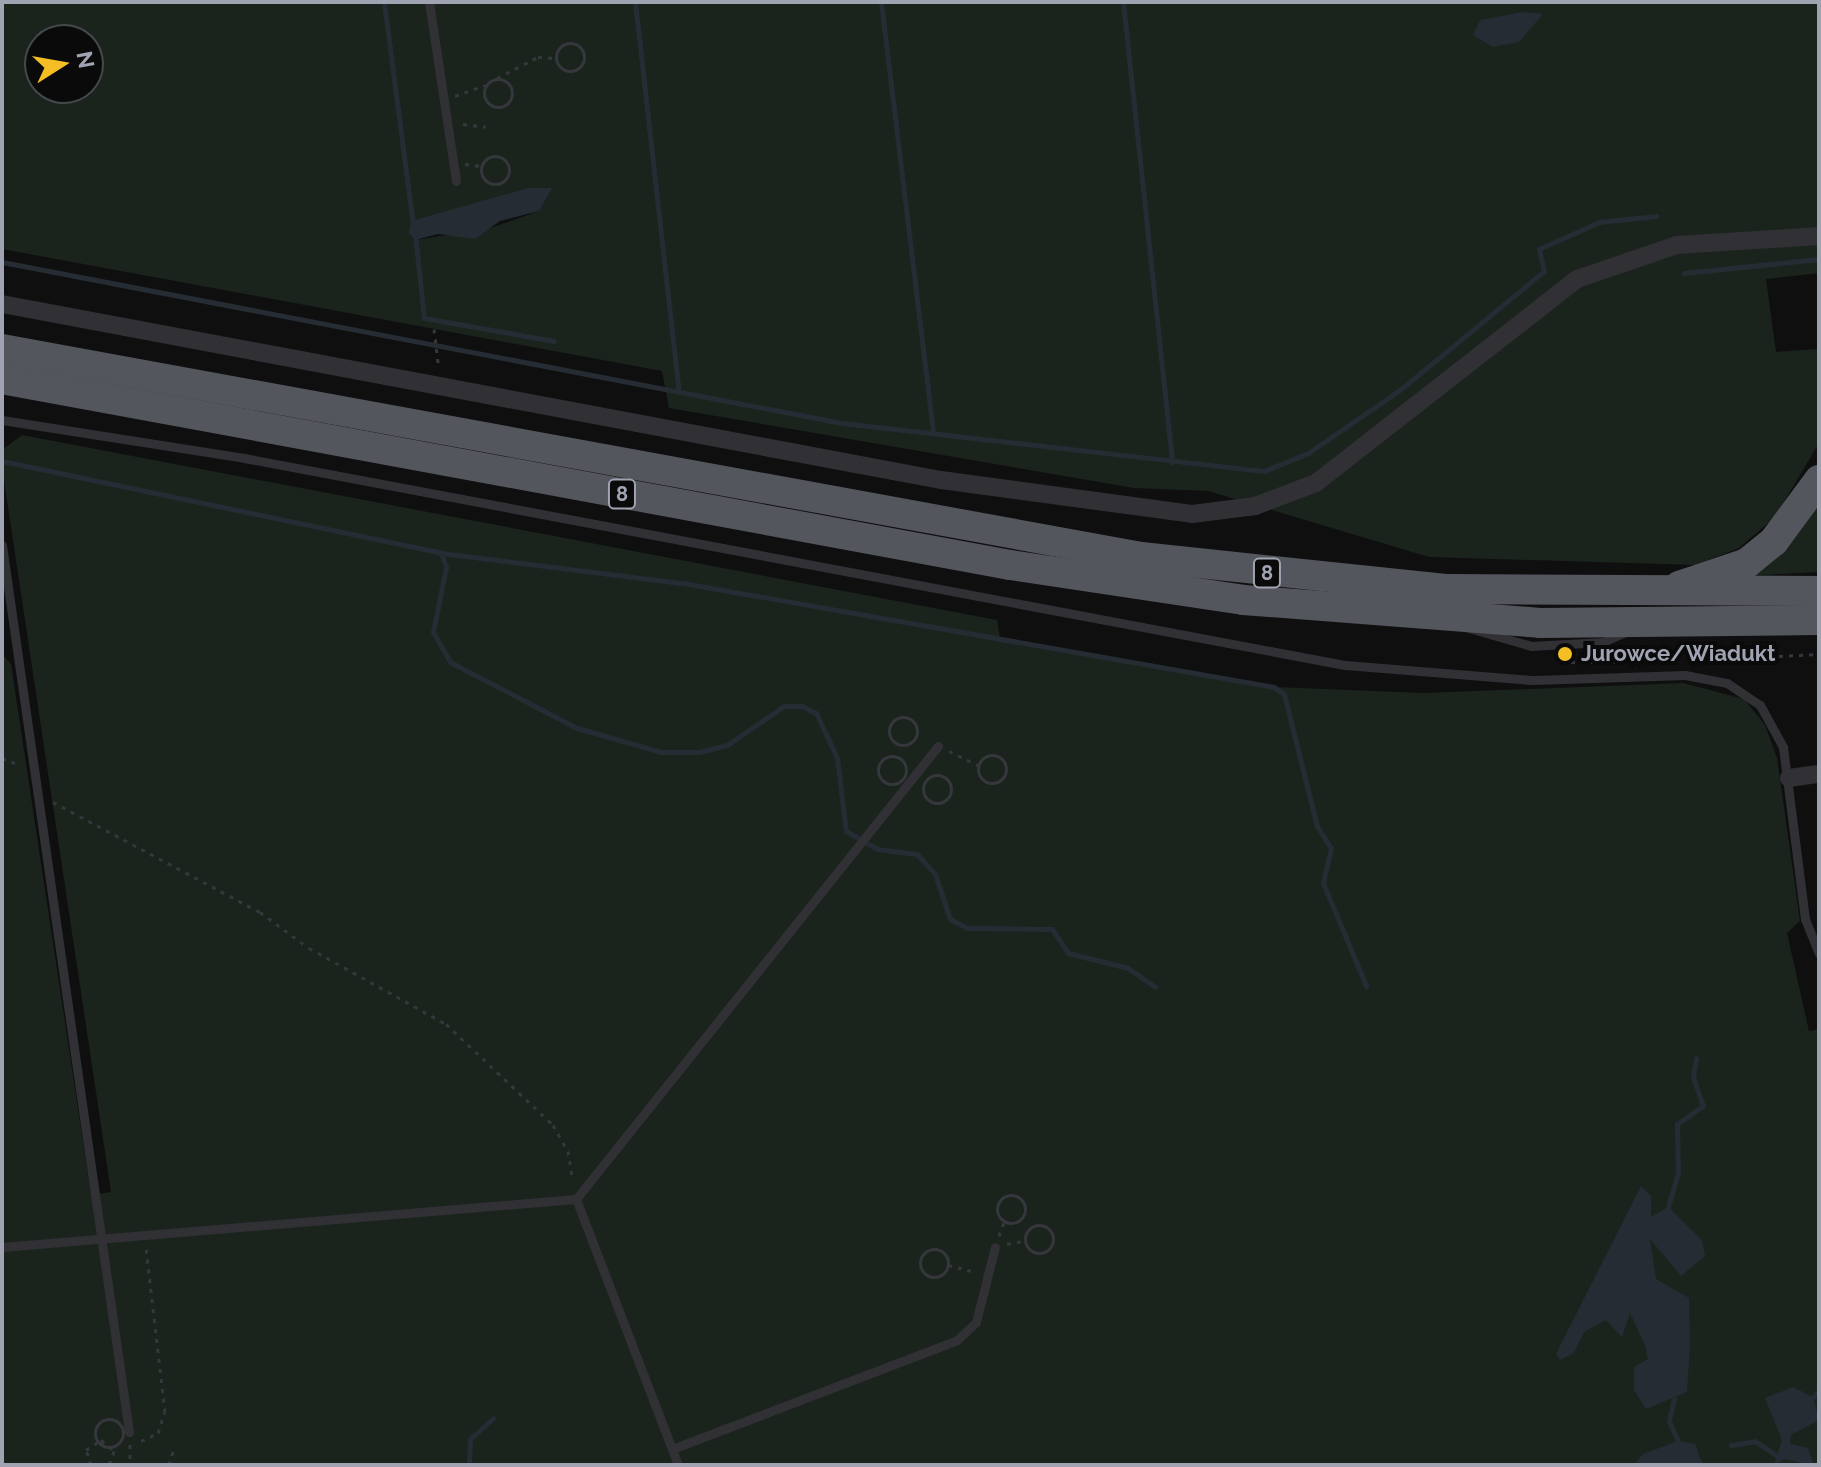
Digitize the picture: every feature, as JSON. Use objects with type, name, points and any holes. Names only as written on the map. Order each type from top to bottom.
[{"type":"highway","name":"8","points":[[2,349],[1141,557],[1386,585],[1647,596],[1819,591]]},
{"type":"highway","name":"8","points":[[2,379],[1010,565],[1295,607],[1450,619],[1639,626],[1819,620]]},
{"type":"highway","points":[[1647,596],[1747,563],[1774,541],[1819,480]]},
{"type":"street","points":[[2,304],[941,480],[1192,514],[1255,506],[1316,483],[1577,279],[1677,245],[1819,236]]},
{"type":"street","points":[[1789,778],[1819,774]]},
{"type":"lane","points":[[429,2],[456,181]]},
{"type":"lane","points":[[2,420],[259,461],[1345,665],[1533,680],[1703,677],[1727,683],[1760,705],[1774,724],[1789,778],[1805,919],[1819,953]]},
{"type":"lane","points":[[2,545],[105,1237],[130,1434]]},
{"type":"lane","points":[[2,1247],[576,1199],[938,746]]},
{"type":"lane","points":[[576,1199],[678,1465]]},
{"type":"lane","points":[[672,1449],[957,1340],[976,1322],[995,1247]]},
{"type":"path","points":[[443,97],[472,94],[492,80],[538,57],[556,58],[568,72],[585,58],[571,43],[556,58]]},
{"type":"path","points":[[492,80],[512,90],[505,106],[484,99],[492,80]]},
{"type":"path","points":[[447,122],[486,127]]},
{"type":"path","points":[[505,159],[506,180],[485,180],[484,162],[505,159]]},
{"type":"path","points":[[434,329],[437,351]]},
{"type":"path","points":[[1565,654],[1572,653],[1571,662],[1628,662]]},
{"type":"path","points":[[1685,661],[1819,654]]},
{"type":"path","points":[[909,717],[917,736],[897,744],[892,722],[909,717]]},
{"type":"path","points":[[938,746],[978,765],[991,783],[1007,770],[993,754],[978,765]]},
{"type":"path","points":[[901,759],[903,779],[881,780],[880,761],[901,759]]},
{"type":"path","points":[[947,778],[948,799],[927,799],[925,781],[947,778]]},
{"type":"path","points":[[39,794],[260,912],[309,948],[446,1024],[553,1125],[568,1151],[576,1199]]},
{"type":"path","points":[[1020,1199],[1022,1219],[1000,1219],[999,1201],[1020,1199]]},
{"type":"path","points":[[995,1247],[1024,1240],[1040,1225],[1053,1240],[1037,1254],[1024,1240]]},
{"type":"path","points":[[130,1465],[130,1434],[153,1439],[164,1422],[145,1234]]},
{"type":"path","points":[[948,1265],[932,1278],[920,1260],[935,1249],[948,1265],[988,1275]]},
{"type":"path","points":[[91,1465],[86,1450],[97,1440],[97,1424],[115,1419],[123,1434],[112,1447],[109,1465],[138,1465]]},
{"type":"path","points":[[97,1440],[112,1447]]},
{"type":"path","points":[[169,1465],[174,1449]]},
{"type":"shaded area","points":[[2,2],[1819,2],[1819,273],[1766,279],[1776,352],[1819,349],[1819,443],[1775,517],[1739,548],[1695,565],[1429,557],[1208,491],[1134,488],[669,408],[662,371],[2,249]],"holes":[[[528,188],[539,211],[488,229],[415,240],[411,222]]]},
{"type":"shaded area","points":[[1523,12],[1543,14],[1519,42],[1493,47],[1473,35],[1480,20]]},
{"type":"shaded area","points":[[528,188],[552,188],[539,211],[500,221],[475,239],[438,234],[415,240],[409,233],[411,221]]},
{"type":"shaded area","points":[[22,435],[997,620],[1000,638],[1274,687],[1424,693],[1683,683],[1744,699],[1765,725],[1777,758],[1800,921],[1787,933],[1809,1031],[1819,1029],[1819,1465],[2,1465],[2,654],[11,664],[91,1195],[111,1192],[2,467],[2,450]]},
{"type":"shaded area","points":[[1819,493],[1819,572],[1745,576]]},
{"type":"shaded area","points":[[1641,1186],[1651,1196],[1651,1217],[1668,1207],[1702,1240],[1705,1256],[1681,1276],[1650,1239],[1656,1279],[1689,1298],[1690,1345],[1687,1392],[1646,1409],[1634,1390],[1634,1367],[1648,1359],[1630,1313],[1622,1337],[1606,1320],[1584,1332],[1574,1353],[1560,1360],[1556,1354]]},
{"type":"shaded area","points":[[1793,1387],[1813,1397],[1819,1420],[1791,1435],[1790,1444],[1808,1448],[1814,1465],[1784,1459],[1774,1465],[1782,1440],[1765,1398]]},
{"type":"shaded area","points":[[1678,1441],[1695,1444],[1703,1465],[1634,1465],[1643,1454]]},
{"type":"waterway","points":[[384,2],[413,225]]},
{"type":"waterway","points":[[635,2],[679,393]]},
{"type":"waterway","points":[[881,2],[933,431]]},
{"type":"waterway","points":[[1123,2],[1172,462]]},
{"type":"waterway","points":[[2,262],[842,423],[1264,471],[1308,453],[1401,389],[1544,271],[1539,249],[1599,222],[1657,216]]},
{"type":"waterway","points":[[415,234],[424,318],[554,341]]},
{"type":"waterway","points":[[1684,273],[1819,259]]},
{"type":"waterway","points":[[2,461],[441,553],[446,567],[433,632],[450,662],[577,728],[661,752],[699,752],[727,745],[784,706],[802,706],[816,713],[837,758],[846,831],[877,849],[917,854],[935,874],[950,919],[967,928],[1052,929],[1068,953],[1128,968],[1155,987]]},
{"type":"waterway","points":[[441,553],[683,583],[1274,687],[1284,694],[1317,826],[1331,848],[1323,883],[1366,986]]},
{"type":"waterway","points":[[1668,1207],[1678,1173],[1677,1124],[1703,1106],[1693,1077],[1696,1058]]},
{"type":"waterway","points":[[1813,1397],[1819,1391]]},
{"type":"waterway","points":[[1674,1399],[1669,1421],[1678,1441]]},
{"type":"waterway","points":[[469,1465],[470,1439],[493,1418]]},
{"type":"waterway","points":[[1731,1445],[1755,1441],[1777,1456]]},
{"type":"place","name":"Jurowce/Wiadukt","points":[[1565,654]]}]
